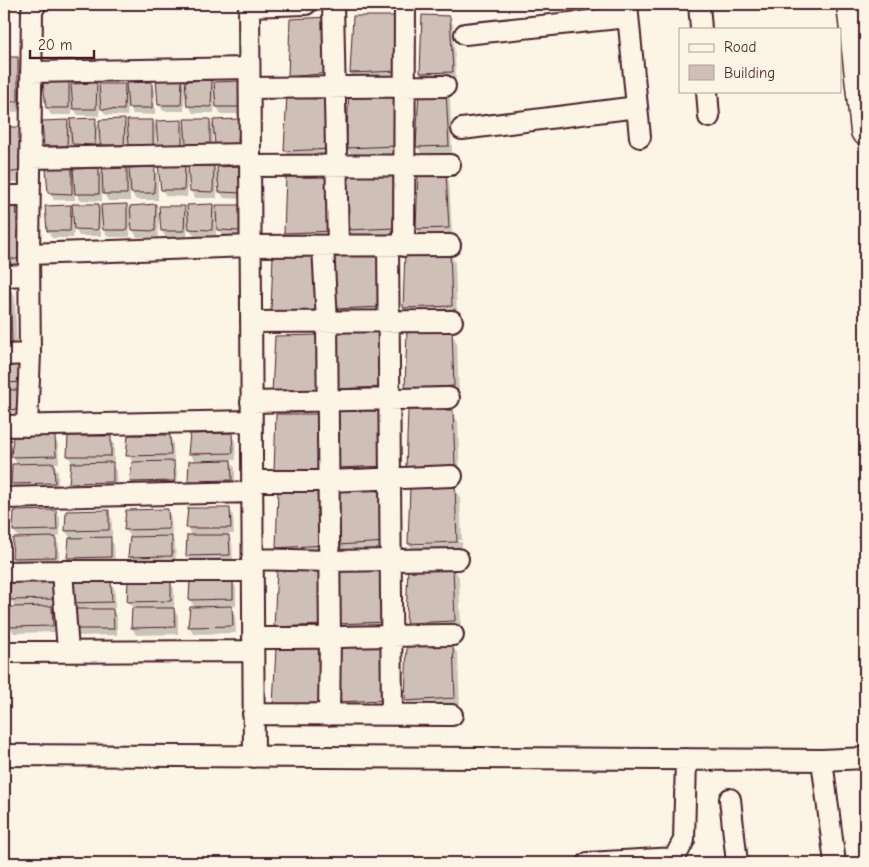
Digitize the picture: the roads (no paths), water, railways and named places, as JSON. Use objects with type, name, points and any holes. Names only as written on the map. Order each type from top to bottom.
[{"type":"main road","points":[[851,4],[865,131]]},
{"type":"street","points":[[27,426],[30,354],[29,196],[32,11],[36,4]]},
{"type":"street","points":[[254,757],[249,5],[306,4]]},
{"type":"street","points":[[329,715],[330,561],[327,322],[337,166],[333,4]]},
{"type":"street","points":[[392,714],[389,322],[404,166],[405,4]]},
{"type":"street","points":[[699,4],[701,28]]},
{"type":"street","points":[[465,34],[628,10],[640,137]]},
{"type":"street","points":[[31,72],[249,68]]},
{"type":"street","points":[[250,88],[445,86]]},
{"type":"street","points":[[706,92],[709,117]]},
{"type":"street","points":[[462,129],[638,107]]},
{"type":"street","points":[[30,158],[250,160],[337,166],[450,165]]},
{"type":"street","points":[[4,196],[29,196]]},
{"type":"street","points":[[29,254],[250,246],[450,245]]},
{"type":"street","points":[[4,276],[29,275]]},
{"type":"street","points":[[251,322],[452,322]]},
{"type":"street","points":[[4,355],[30,354]]},
{"type":"street","points":[[4,426],[251,411],[328,400],[449,398]]},
{"type":"street","points":[[4,498],[452,476]]},
{"type":"street","points":[[4,572],[330,561],[458,559]]},
{"type":"street","points":[[62,571],[68,651]]},
{"type":"street","points":[[4,652],[253,644],[392,635],[453,635]]},
{"type":"street","points":[[253,714],[452,715]]},
{"type":"street","points":[[4,756],[822,760],[865,758]]},
{"type":"street","points":[[588,863],[673,861],[684,840],[686,759]]},
{"type":"street","points":[[822,760],[835,863]]},
{"type":"street","points":[[730,799],[737,863]]}]
